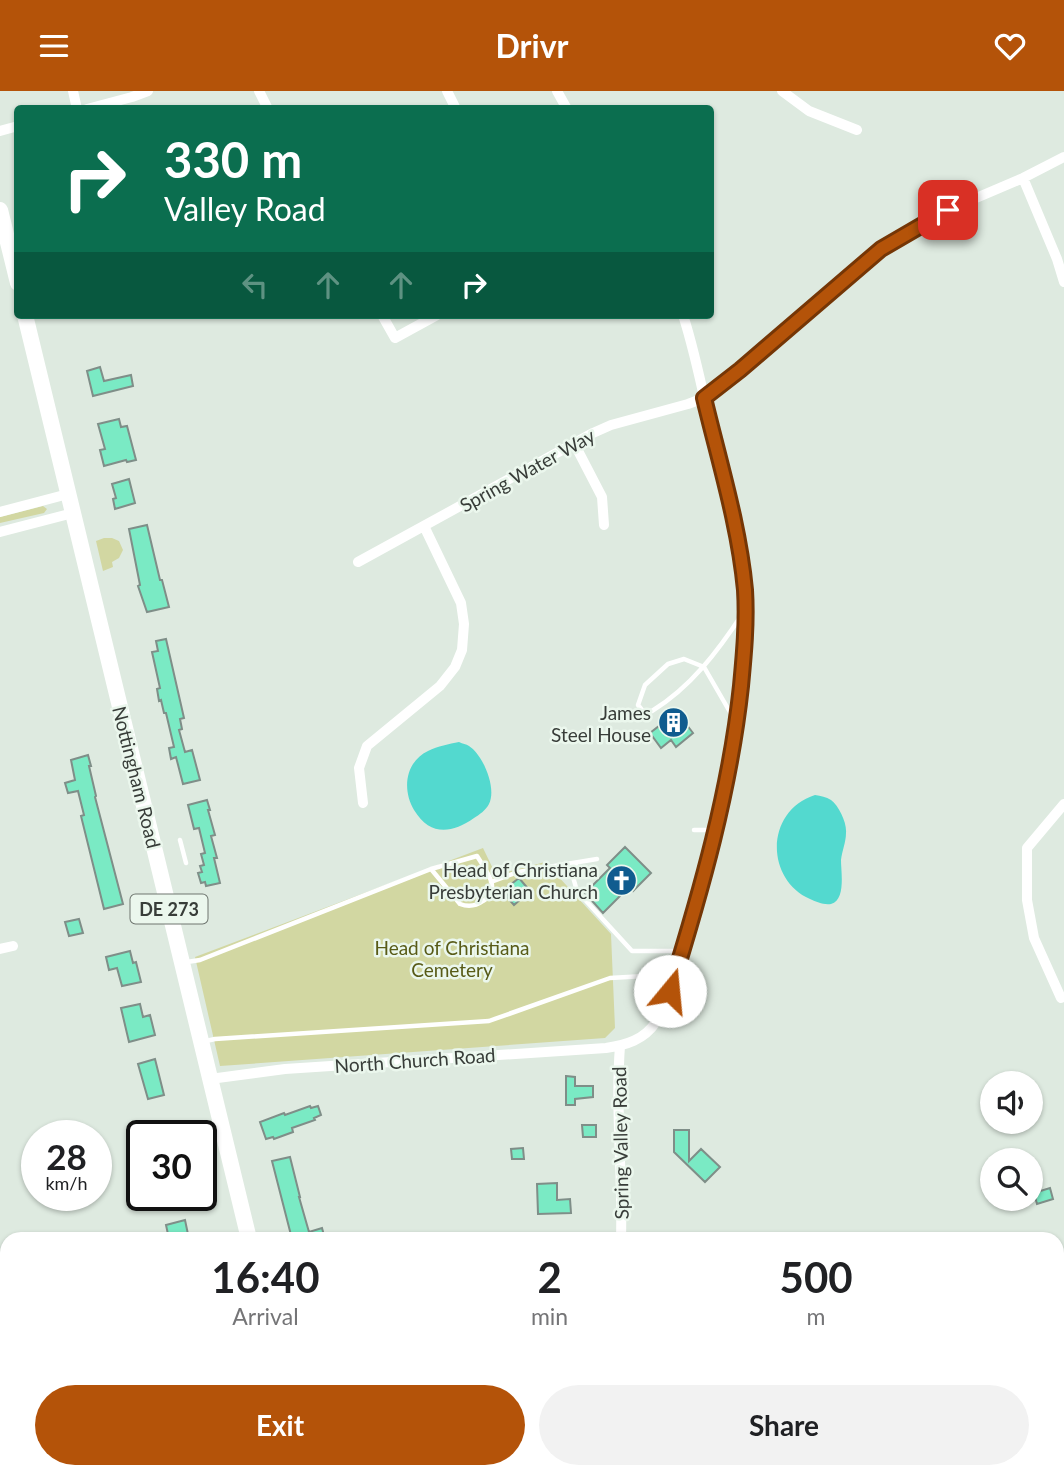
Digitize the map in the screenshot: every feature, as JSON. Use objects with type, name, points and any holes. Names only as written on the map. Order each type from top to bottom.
[{"type":"main road","points":[[0,210],[14,267]]},
{"type":"main road","name":"Nottingham Road","points":[[26,319],[247,1232]]},
{"type":"street","points":[[102,105],[148,91]]},
{"type":"street","points":[[782,91],[809,111],[857,130]]},
{"type":"street","points":[[704,398],[881,249],[948,210],[1023,179],[1064,157]]},
{"type":"street","points":[[1023,179],[1064,282]]},
{"type":"street","points":[[385,319],[395,338],[430,319]]},
{"type":"street","points":[[620,1046],[638,1039],[656,1023],[665,1006],[683,951],[726,788],[737,723],[744,647],[743,577],[736,536],[684,319]]},
{"type":"street","name":"Spring Water Way","points":[[358,562],[611,425],[704,398]]},
{"type":"street","points":[[574,443],[602,496],[604,525]]},
{"type":"street","points":[[0,512],[68,493]]},
{"type":"street","points":[[0,531],[73,513]]},
{"type":"street","points":[[363,803],[359,768],[367,746],[440,686],[455,667],[462,650],[464,624],[461,603],[424,526]]},
{"type":"street","points":[[1062,999],[1034,938],[1027,900],[1027,848],[1064,804]]},
{"type":"street","points":[[0,949],[13,946]]},
{"type":"street","name":"North Church Road","points":[[210,1079],[266,1070],[620,1046]]},
{"type":"street","name":"Spring Valley Road","points":[[620,1046],[618,1073],[621,1232]]},
{"type":"lane","points":[[737,723],[704,667],[684,659],[668,664],[645,685],[638,705],[642,710],[652,711],[669,701],[704,667],[720,648],[745,610]]},
{"type":"lane","points":[[694,830],[716,830]]},
{"type":"lane","points":[[180,840],[186,863]]},
{"type":"lane","points":[[183,963],[200,960],[431,869],[477,856],[493,886],[492,892],[489,898],[482,902],[466,906],[460,904],[431,869]]},
{"type":"lane","points":[[491,882],[518,872],[597,859]]},
{"type":"lane","points":[[576,863],[573,877],[577,891],[632,951],[683,951]]},
{"type":"lane","points":[[201,1042],[317,1031],[489,1021],[610,978],[645,976]]},
{"type":"green space","points":[[43,506],[47,509],[44,513],[0,523],[0,517]]},
{"type":"green space","points":[[104,538],[119,541],[123,550],[119,558],[112,562],[113,567],[103,571],[96,541]]},
{"type":"green space","name":"Head of Christiana Cemetery","points":[[483,848],[496,875],[545,862],[611,934],[615,1028],[605,1038],[220,1066],[195,957]]},
{"type":"water","points":[[459,742],[474,750],[484,764],[490,781],[491,797],[489,804],[478,815],[457,827],[441,830],[427,824],[414,810],[408,794],[408,777],[414,762],[420,756],[436,748]]},
{"type":"water","points":[[815,795],[834,803],[842,815],[846,829],[841,860],[841,891],[836,901],[831,904],[810,899],[795,889],[785,877],[779,862],[777,845],[787,815],[799,803]]},
{"type":"building","points":[[100,367],[104,381],[131,375],[133,386],[93,396],[87,371]]},
{"type":"building","points":[[119,419],[121,427],[127,426],[136,460],[104,466],[100,450],[105,449],[98,424]]},
{"type":"building","points":[[129,479],[135,503],[115,509],[113,499],[116,498],[112,484]]},
{"type":"building","points":[[147,525],[169,607],[147,612],[138,586],[140,585],[129,529]]},
{"type":"building","points":[[166,639],[184,718],[180,719],[182,729],[179,730],[185,752],[192,750],[200,780],[183,784],[176,757],[171,759],[169,748],[174,747],[166,713],[161,700],[159,701],[157,689],[160,688],[152,652],[158,651],[156,641]]},
{"type":"building","name":"James Steel House","points":[[677,712],[693,733],[676,747],[671,740],[661,748],[650,733]]},
{"type":"building","points":[[88,755],[95,797],[123,904],[104,909],[81,816],[84,815],[78,791],[68,793],[65,783],[75,780],[71,760]]},
{"type":"building","points":[[207,800],[215,835],[211,836],[220,883],[206,886],[205,882],[201,883],[198,873],[202,872],[200,866],[204,865],[201,854],[205,853],[199,828],[194,829],[188,805]]},
{"type":"building","name":"Head of Christiana Presbyterian Church","points":[[625,847],[651,873],[633,891],[629,887],[603,913],[585,893],[610,868],[607,865]]},
{"type":"building","points":[[519,878],[530,891],[514,905],[506,896],[510,893],[506,888]]},
{"type":"building","points":[[79,919],[83,933],[69,936],[65,922]]},
{"type":"building","points":[[130,951],[141,982],[122,986],[117,968],[109,970],[106,957]]},
{"type":"building","points":[[140,1004],[143,1017],[150,1015],[155,1035],[129,1042],[121,1008]]},
{"type":"building","points":[[155,1059],[164,1095],[148,1099],[138,1064]]},
{"type":"building","points":[[566,1076],[575,1077],[575,1086],[593,1086],[593,1097],[575,1099],[575,1105],[566,1105]]},
{"type":"building","points":[[310,1106],[318,1106],[321,1115],[314,1118],[315,1120],[292,1128],[293,1132],[266,1139],[260,1122]]},
{"type":"building","points":[[582,1125],[596,1125],[596,1137],[583,1137]]},
{"type":"building","points":[[674,1130],[689,1130],[689,1161],[701,1149],[720,1167],[705,1182],[674,1152]]},
{"type":"building","points":[[523,1148],[524,1159],[512,1159],[511,1149]]},
{"type":"building","points":[[290,1157],[309,1232],[290,1232],[272,1161]]},
{"type":"building","points":[[557,1183],[557,1200],[570,1199],[571,1213],[538,1214],[537,1184]]},
{"type":"building","points":[[1050,1188],[1053,1199],[1043,1202],[1043,1190]]},
{"type":"building","points":[[185,1220],[188,1232],[168,1232],[166,1225]]},
{"type":"place","name":"James Steel House","points":[[674,723]]},
{"type":"place","name":"Head of Christiana Presbyterian Church","points":[[621,880]]},
{"type":"route","points":[[670,991],[726,788],[737,723],[744,647],[745,593],[740,555],[704,398],[881,249],[948,210]]}]
